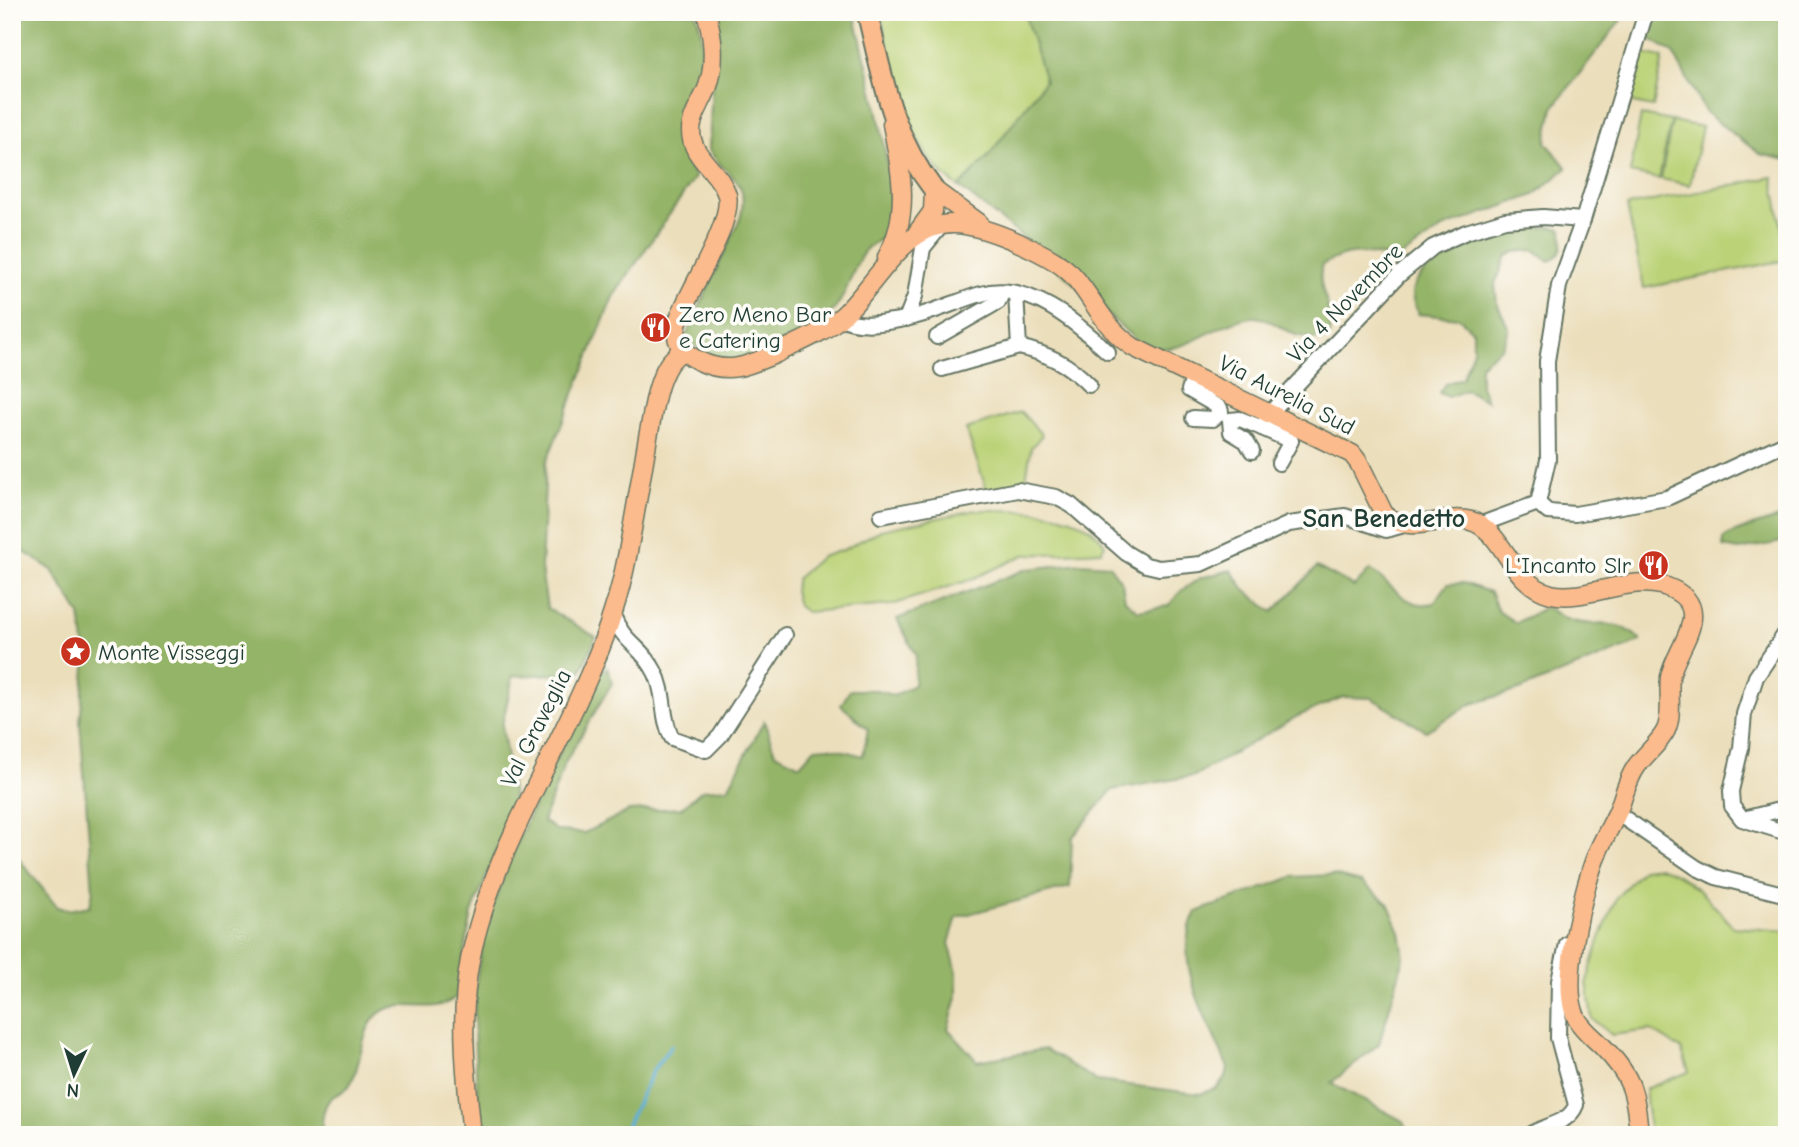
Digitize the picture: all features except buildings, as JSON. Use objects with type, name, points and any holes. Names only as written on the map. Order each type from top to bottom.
[{"type":"highway","points":[[867,12],[889,104],[909,155],[934,190]]},
{"type":"main road","points":[[682,350],[676,331],[680,314],[722,227],[729,204],[722,183],[697,152],[691,133],[711,71],[712,45],[706,12]]},
{"type":"main road","points":[[881,270],[896,239],[903,207],[903,180],[889,104]]},
{"type":"main road","points":[[903,207],[915,192],[934,190],[964,214],[1006,239]]},
{"type":"main road","points":[[909,242],[933,211],[934,190]]},
{"type":"main road","name":"Via Aurelia Sud","points":[[682,350],[713,367],[737,369],[808,338],[841,318],[881,270],[909,242],[942,226],[972,226],[1063,266],[1075,278],[1102,320],[1122,339],[1194,376],[1266,420],[1352,454],[1380,506],[1391,519],[1404,525]]},
{"type":"main road","name":"Val Graveglia","points":[[472,1135],[466,1068],[466,997],[478,929],[491,885],[517,821],[591,674],[613,615],[626,563],[656,395],[668,364],[682,350]]},
{"type":"main road","points":[[1404,525],[1461,519],[1479,525],[1523,579],[1544,591],[1577,594],[1627,585],[1653,584],[1676,592],[1687,604],[1692,625],[1671,673],[1666,731],[1636,767],[1597,853],[1578,925],[1570,983],[1572,1009],[1584,1029],[1628,1074],[1637,1107],[1639,1135]]},
{"type":"street","points":[[1538,503],[1548,460],[1547,361],[1553,314],[1562,274],[1583,220],[1646,12]]},
{"type":"street","name":"Via 4 Novembre","points":[[1266,420],[1399,275],[1433,247],[1466,232],[1505,220],[1543,217],[1583,220]]},
{"type":"street","points":[[906,319],[915,296],[923,248],[942,226]]},
{"type":"street","points":[[937,337],[998,302],[996,292]]},
{"type":"street","points":[[841,318],[852,323],[869,324],[906,319],[920,317],[982,294],[1016,293],[1044,304],[1076,324],[1108,352]]},
{"type":"street","points":[[1016,293],[1019,347]]},
{"type":"street","points":[[942,369],[1019,347],[1067,364],[1089,385]]},
{"type":"street","points":[[1193,418],[1213,419],[1221,412],[1220,408],[1189,390],[1194,376]]},
{"type":"street","points":[[1252,451],[1246,441],[1231,432],[1230,420],[1266,420],[1290,441],[1279,463]]},
{"type":"street","points":[[1538,503],[1548,512],[1575,514],[1667,498],[1787,442]]},
{"type":"street","points":[[881,516],[1018,490],[1041,493],[1056,497],[1086,515],[1135,559],[1159,568],[1201,564],[1289,524],[1345,516],[1362,521],[1369,527],[1386,530],[1404,525]]},
{"type":"street","points":[[1479,525],[1538,503]]},
{"type":"street","points":[[1362,521],[1380,506]]},
{"type":"street","points":[[613,615],[620,634],[642,650],[657,676],[672,738],[706,750],[720,736],[785,635]]},
{"type":"street","points":[[1787,631],[1756,677],[1744,714],[1741,748],[1731,791],[1732,806],[1742,819],[1787,833]]},
{"type":"street","points":[[1742,819],[1787,808]]},
{"type":"street","points":[[1617,813],[1652,834],[1697,868],[1716,877],[1787,895]]},
{"type":"street","points":[[1530,1135],[1563,1121],[1573,1113],[1576,1105],[1558,1038],[1558,1004],[1567,945],[1578,925]]},
{"type":"green space","points":[[12,12],[695,12],[701,31],[699,67],[684,118],[682,135],[683,152],[695,177],[613,297],[546,463],[541,569],[547,608],[596,637],[580,673],[513,676],[502,725],[514,805],[472,913],[456,997],[447,1003],[429,1007],[393,1007],[376,1017],[365,1036],[353,1079],[346,1089],[330,1099],[325,1107],[321,1135],[12,1135],[12,850],[57,907],[68,910],[90,906],[93,890],[80,723],[86,657],[80,615],[52,570],[12,544]]},
{"type":"green space","points":[[715,12],[854,12],[880,122],[890,206],[890,234],[867,248],[841,299],[830,314],[796,336],[765,351],[727,361],[704,353],[686,336],[740,219],[743,205],[736,180],[709,150]]},
{"type":"green space","points":[[880,12],[1024,12],[1045,80],[986,159],[959,187],[940,172],[914,132],[904,109]]},
{"type":"green space","points":[[1024,12],[1627,12],[1553,108],[1546,142],[1567,168],[1534,195],[1445,227],[1398,259],[1358,253],[1341,256],[1322,265],[1321,282],[1331,324],[1330,335],[1323,340],[1296,335],[1267,320],[1253,317],[1231,322],[1181,346],[1154,348],[1139,343],[1030,243],[959,187],[986,159],[1045,81]]},
{"type":"green space","points":[[1654,12],[1787,12],[1787,160],[1760,154],[1706,113],[1673,53],[1644,35]]},
{"type":"green space","points":[[1638,53],[1663,58],[1653,107],[1628,102]]},
{"type":"green space","points":[[1641,115],[1671,121],[1659,179],[1630,173]]},
{"type":"green space","points":[[1672,121],[1702,127],[1690,185],[1661,179]]},
{"type":"green space","points":[[1773,177],[1787,260],[1644,288],[1627,206]]},
{"type":"green space","points":[[1504,229],[1562,229],[1562,244],[1558,255],[1550,261],[1534,250],[1514,252],[1506,257],[1495,284],[1497,303],[1509,329],[1502,347],[1480,365],[1480,383],[1487,401],[1466,390],[1448,397],[1439,393],[1445,384],[1462,378],[1473,350],[1473,331],[1459,318],[1418,314],[1412,296],[1416,282],[1436,262],[1480,238]]},
{"type":"green space","points":[[1021,412],[1042,435],[1031,448],[1026,479],[987,491],[966,429]]},
{"type":"green space","points":[[976,510],[1028,511],[1065,517],[1095,532],[1105,545],[1101,551],[1024,555],[970,580],[891,605],[806,612],[798,606],[794,591],[797,578],[821,557],[843,550],[881,530]]},
{"type":"green space","points":[[1787,515],[1787,541],[1739,550],[1723,547],[1723,539],[1728,536]]},
{"type":"green space","points":[[1080,563],[1109,565],[1122,583],[1125,600],[1138,611],[1168,606],[1181,591],[1200,578],[1231,570],[1246,591],[1273,612],[1317,567],[1354,587],[1370,570],[1415,603],[1434,603],[1448,584],[1463,583],[1490,592],[1498,611],[1516,623],[1546,607],[1563,618],[1577,622],[1623,628],[1641,641],[1519,690],[1471,704],[1426,731],[1371,698],[1343,697],[1298,716],[1194,776],[1112,790],[1072,838],[1070,887],[957,917],[949,943],[957,972],[957,997],[948,1029],[977,1061],[1045,1049],[1097,1081],[1200,1094],[1217,1088],[1226,1077],[1228,1068],[1195,991],[1190,970],[1187,950],[1189,930],[1196,912],[1293,877],[1333,875],[1361,882],[1388,903],[1400,932],[1404,957],[1379,1044],[1331,1083],[1403,1121],[1409,1135],[481,1135],[474,1014],[483,943],[518,840],[599,675],[607,667],[612,683],[565,763],[543,821],[557,831],[584,833],[629,811],[681,808],[702,790],[728,788],[764,721],[775,753],[800,765],[815,748],[829,747],[863,756],[868,729],[841,705],[850,690],[877,690],[894,696],[914,685],[916,655],[897,619],[1027,569]]},
{"type":"green space","points":[[1659,867],[1691,884],[1733,927],[1787,931],[1787,1135],[1650,1135],[1645,1089],[1689,1072],[1681,1049],[1650,1030],[1612,1035],[1592,1019],[1587,981],[1600,938],[1617,897],[1643,869]]},
{"type":"waterway","points":[[622,1135],[653,1070],[671,1046]]},
{"type":"place","name":"Zero Meno Bar e Catering","points":[[656,327]]},
{"type":"place","name":"L'Incanto Slr","points":[[1654,565]]},
{"type":"place","name":"Monte Visseggi","points":[[75,652]]},
{"type":"district","name":"San Benedetto","points":[[1384,519]]}]
